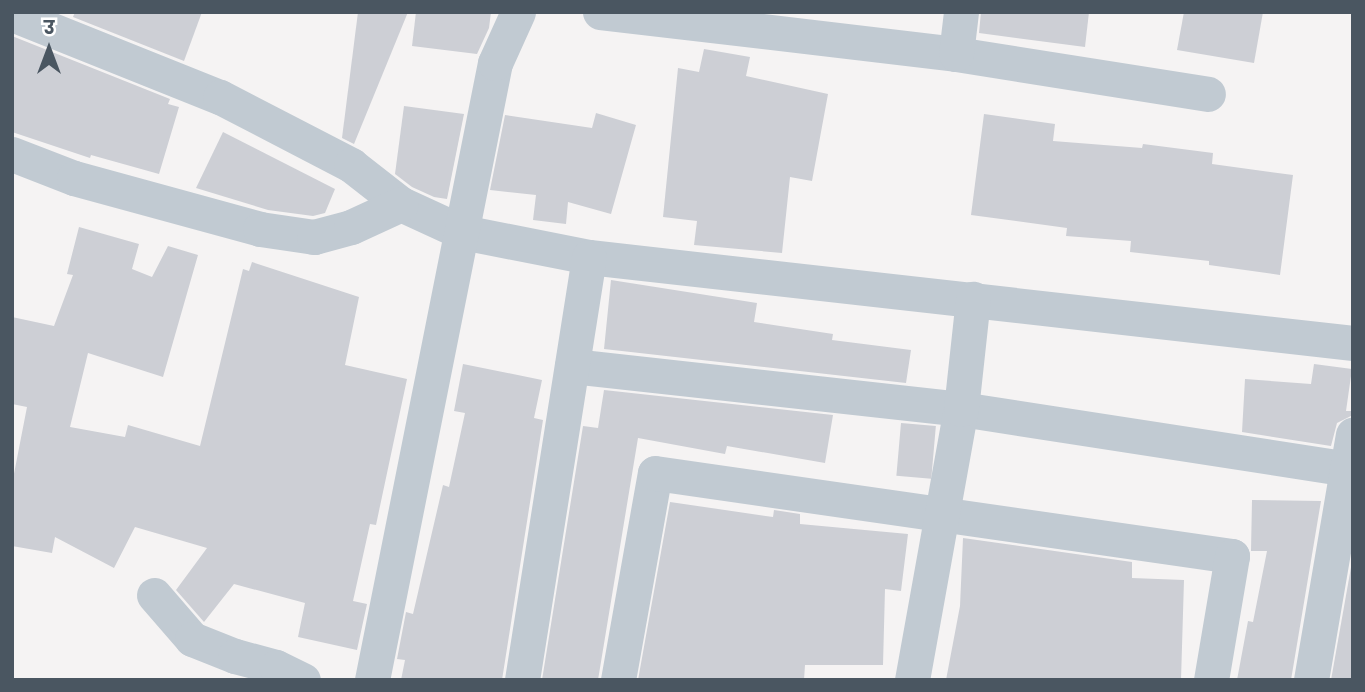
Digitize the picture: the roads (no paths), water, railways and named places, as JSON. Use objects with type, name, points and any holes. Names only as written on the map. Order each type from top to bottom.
[{"type":"street","points":[[372,680],[495,63],[519,12]]},
{"type":"street","points":[[600,12],[956,54],[1208,94]]},
{"type":"street","points":[[956,54],[961,12]]},
{"type":"street","points":[[12,14],[220,97],[351,165],[401,204],[462,232],[589,257],[1353,343]]},
{"type":"street","points":[[12,154],[100,185],[260,229],[314,237],[351,227],[401,204]]},
{"type":"street","points":[[522,680],[589,257]]},
{"type":"street","points":[[912,680],[961,409],[973,299]]},
{"type":"street","points":[[572,366],[1351,452],[1311,680]]},
{"type":"street","points":[[618,680],[655,473],[1232,556],[1210,680]]},
{"type":"street","points":[[154,595],[192,639],[303,680]]}]
